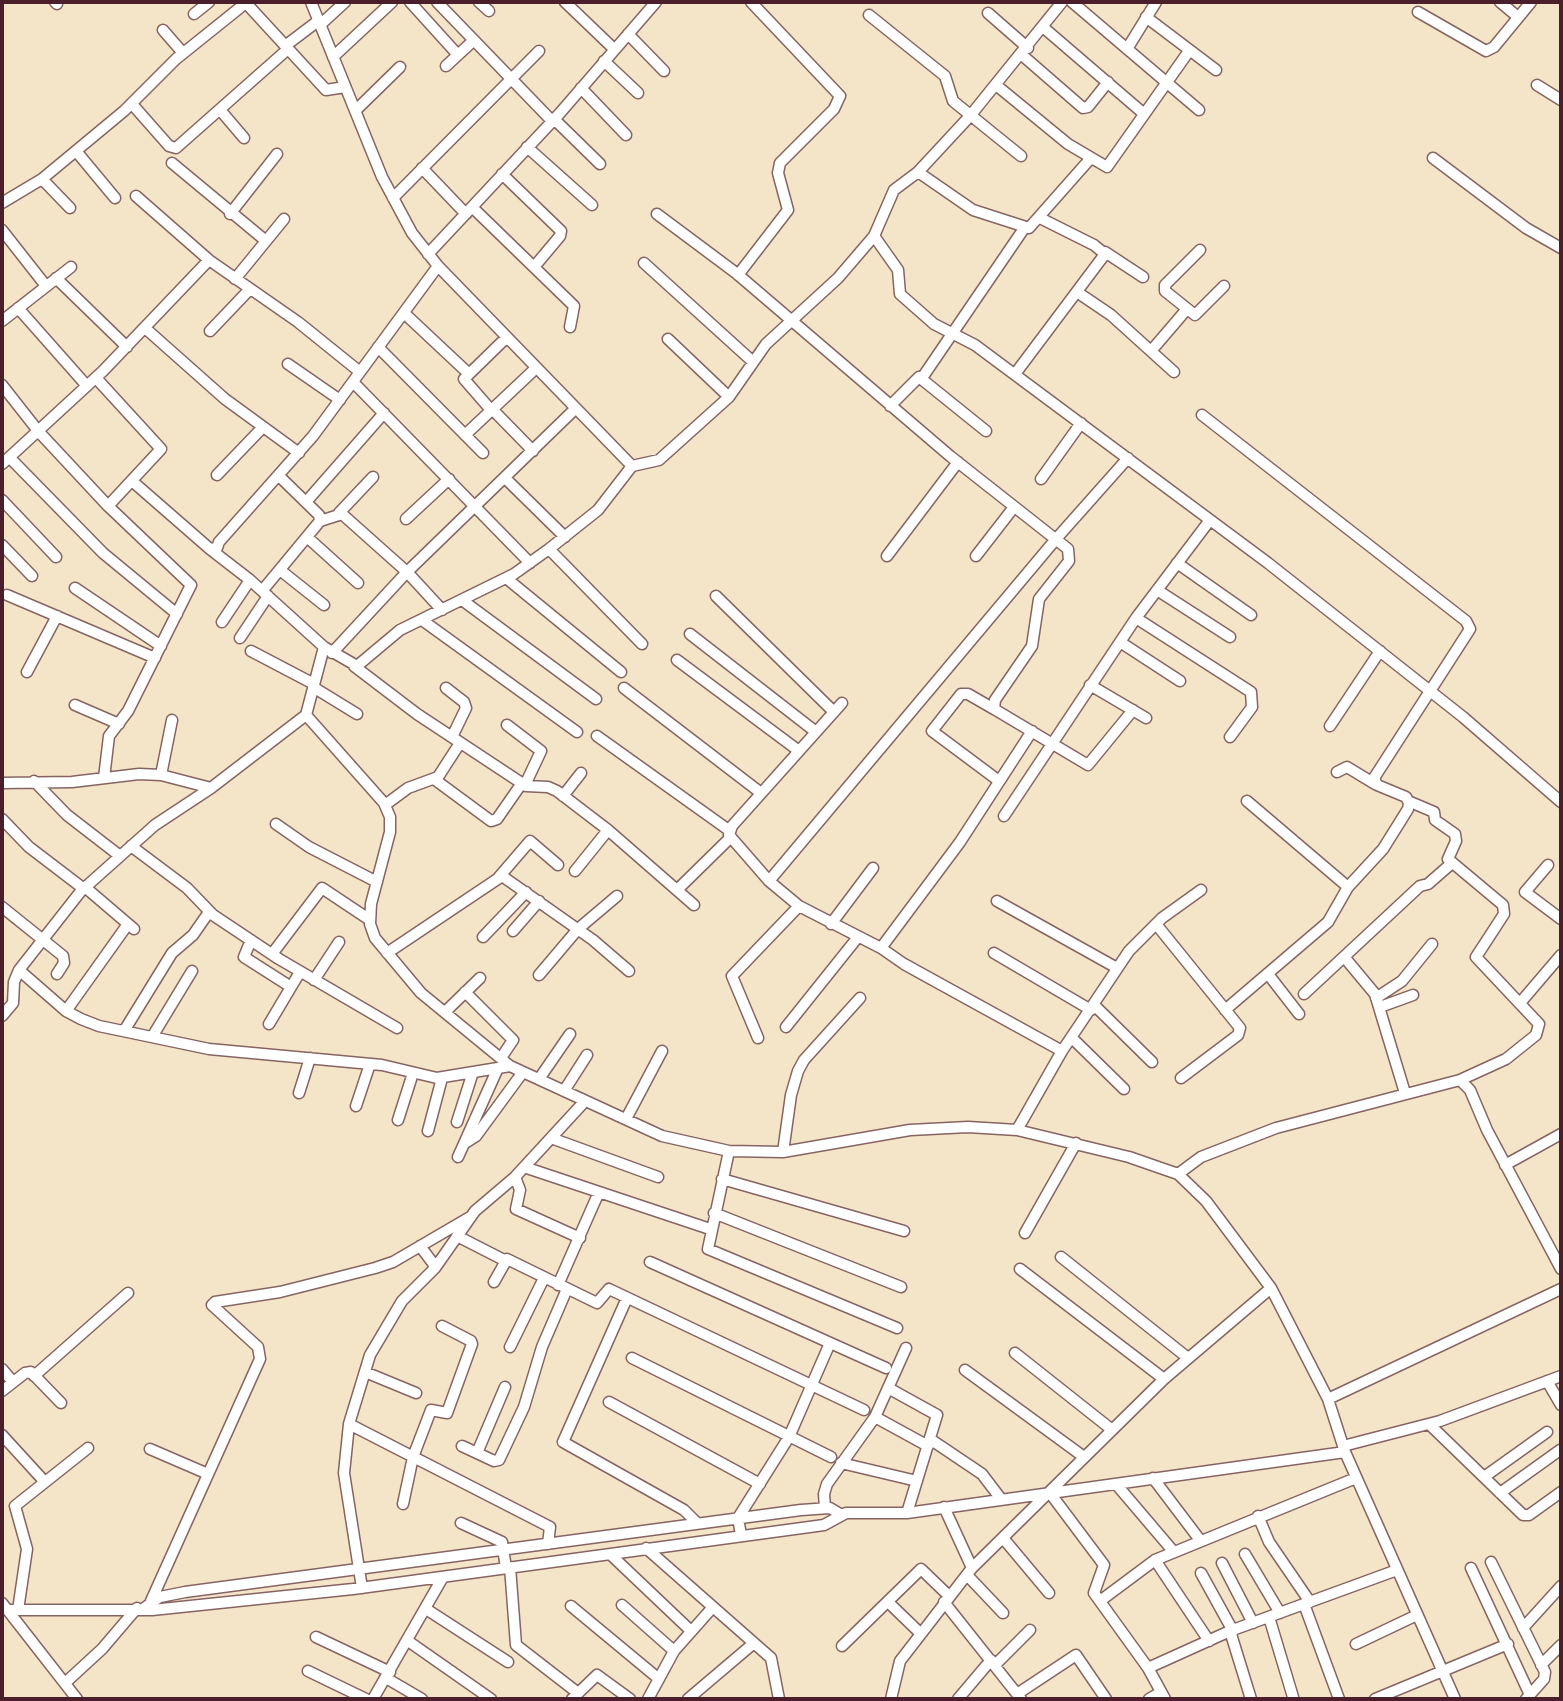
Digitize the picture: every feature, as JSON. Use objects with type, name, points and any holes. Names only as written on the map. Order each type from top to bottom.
[{"type":"street","points":[[194,14],[209,2]]},
{"type":"street","points":[[3,201],[42,179],[132,104],[183,53],[246,2],[326,90],[345,87]]},
{"type":"street","points":[[311,2],[393,198],[412,233],[438,266],[535,369],[632,466]]},
{"type":"street","points":[[132,104],[173,148],[180,146],[221,111],[287,47],[345,2]]},
{"type":"street","points":[[333,57],[392,2]]},
{"type":"street","points":[[410,2],[458,55]]},
{"type":"street","points":[[437,2],[510,80],[600,164]]},
{"type":"street","points":[[479,2],[489,11]]},
{"type":"street","points":[[565,2],[614,49]]},
{"type":"street","points":[[428,254],[553,120],[656,2]]},
{"type":"street","points":[[738,275],[788,210],[778,173],[780,163],[840,100],[839,93],[751,2]]},
{"type":"street","points":[[354,666],[405,627],[506,578],[550,550],[598,510],[632,466],[659,460],[729,397],[752,361],[838,278],[874,236],[894,190],[918,172],[970,116],[1025,52],[1062,2]]},
{"type":"street","points":[[1072,2],[1199,110]]},
{"type":"street","points":[[1127,49],[1156,2]]},
{"type":"street","points":[[1500,2],[1518,17]]},
{"type":"street","points":[[1418,12],[1486,51],[1494,47],[1531,2]]},
{"type":"street","points":[[988,13],[1083,108],[1088,107],[1108,82]]},
{"type":"street","points":[[869,15],[945,76],[950,97],[1021,156]]},
{"type":"street","points":[[1146,17],[1216,70]]},
{"type":"street","points":[[1044,28],[1143,113]]},
{"type":"street","points":[[163,30],[183,53]]},
{"type":"street","points":[[628,34],[664,71]]},
{"type":"street","points":[[446,66],[473,41]]},
{"type":"street","points":[[393,198],[540,51]]},
{"type":"street","points":[[996,86],[1068,144],[1090,159],[1109,167],[1143,113],[1189,51]]},
{"type":"street","points":[[604,61],[638,93]]},
{"type":"street","points":[[355,111],[400,67]]},
{"type":"street","points":[[1537,85],[1561,100]]},
{"type":"street","points":[[581,88],[626,135]]},
{"type":"street","points":[[221,111],[244,138]]},
{"type":"street","points":[[527,147],[592,205]]},
{"type":"street","points":[[76,151],[115,198]]},
{"type":"street","points":[[230,214],[277,154]]},
{"type":"street","points":[[1433,158],[1524,227],[1561,248]]},
{"type":"street","points":[[918,172],[964,206],[1031,227],[1090,159]]},
{"type":"street","points":[[172,163],[230,214],[266,241]]},
{"type":"street","points":[[422,168],[574,306],[570,327]]},
{"type":"street","points":[[502,174],[561,231],[560,236],[534,267]]},
{"type":"street","points":[[42,179],[69,208]]},
{"type":"street","points":[[136,196],[209,260],[298,322],[357,377],[384,413],[530,563]]},
{"type":"street","points":[[657,214],[738,275],[890,406],[1068,549],[1069,561],[1041,596],[1034,642],[995,700],[994,709]]},
{"type":"street","points":[[1040,218],[1105,252],[1143,277]]},
{"type":"street","points":[[235,279],[284,219]]},
{"type":"street","points":[[922,378],[1025,227]]},
{"type":"street","points":[[2,230],[46,286]]},
{"type":"street","points":[[874,236],[898,270],[901,294],[934,324],[975,345],[1016,374],[1210,520],[1380,651],[1561,802]]},
{"type":"street","points":[[1200,250],[1164,288],[1187,309],[1198,314],[1224,286]]},
{"type":"street","points":[[1016,374],[1105,256],[1105,252]]},
{"type":"street","points":[[177,614],[103,553],[4,462],[87,386],[209,260]]},
{"type":"street","points":[[644,263],[752,361]]},
{"type":"street","points":[[210,549],[218,548],[219,542],[299,453],[438,266]]},
{"type":"street","points":[[2,321],[71,267]]},
{"type":"street","points":[[57,278],[127,346]]},
{"type":"street","points":[[210,331],[250,289]]},
{"type":"street","points":[[1077,292],[1111,315],[1174,372]]},
{"type":"street","points":[[18,308],[87,386]]},
{"type":"street","points":[[1151,351],[1187,309]]},
{"type":"street","points":[[404,313],[468,373]]},
{"type":"street","points":[[145,328],[217,393],[299,453]]},
{"type":"street","points":[[506,338],[468,373],[464,382],[533,451]]},
{"type":"street","points":[[668,339],[729,397]]},
{"type":"street","points":[[378,347],[482,453]]},
{"type":"street","points":[[288,364],[340,400]]},
{"type":"street","points":[[465,435],[535,369]]},
{"type":"street","points":[[96,377],[160,446],[159,453],[108,506]]},
{"type":"street","points":[[890,406],[916,378],[922,378],[986,431]]},
{"type":"street","points":[[2,385],[39,432],[108,506],[190,582],[191,587],[155,658],[119,724],[109,736],[104,778]]},
{"type":"street","points":[[2,1016],[13,1003],[14,982],[19,970],[42,938],[85,888],[155,825],[211,788],[306,715],[328,650],[575,410]]},
{"type":"street","points":[[306,502],[384,413]]},
{"type":"street","points":[[1202,415],[1466,621],[1470,632],[1376,775],[1375,784]]},
{"type":"street","points":[[1041,479],[1082,423]]},
{"type":"street","points":[[217,475],[263,427]]},
{"type":"street","points":[[769,881],[1056,539],[1128,458]]},
{"type":"street","points":[[887,555],[958,462]]},
{"type":"street","points":[[279,476],[319,515],[320,521]]},
{"type":"street","points":[[240,638],[280,570],[320,521],[339,513],[373,477]]},
{"type":"street","points":[[506,478],[565,537]]},
{"type":"street","points":[[406,519],[449,479]]},
{"type":"street","points":[[132,481],[328,650],[354,666],[420,716],[524,784],[548,787],[563,796],[608,830],[694,905]]},
{"type":"street","points":[[2,500],[56,557]]},
{"type":"street","points":[[976,556],[1014,507]]},
{"type":"street","points":[[339,513],[407,572],[442,610]]},
{"type":"street","points":[[1004,817],[1136,618],[1210,520]]},
{"type":"street","points":[[307,537],[358,583]]},
{"type":"street","points":[[2,545],[32,576]]},
{"type":"street","points":[[550,550],[642,644]]},
{"type":"street","points":[[1177,564],[1251,615]]},
{"type":"street","points":[[280,570],[324,605]]},
{"type":"street","points":[[506,578],[621,672]]},
{"type":"street","points":[[222,622],[250,580]]},
{"type":"street","points":[[75,588],[161,646]]},
{"type":"street","points":[[1157,590],[1230,637]]},
{"type":"street","points":[[7,595],[155,658]]},
{"type":"street","points":[[677,890],[730,834],[761,793],[838,707],[716,596]]},
{"type":"street","points":[[462,600],[596,699]]},
{"type":"street","points":[[27,672],[57,616]]},
{"type":"street","points":[[1136,618],[1251,692],[1252,707],[1230,737]]},
{"type":"street","points":[[422,620],[577,732]]},
{"type":"street","points":[[690,634],[816,732]]},
{"type":"street","points":[[1120,642],[1181,681]]},
{"type":"street","points":[[251,650],[357,714]]},
{"type":"street","points":[[1330,726],[1380,651]]},
{"type":"street","points":[[677,660],[799,751]]},
{"type":"street","points":[[1090,685],[1146,718]]},
{"type":"street","points":[[385,805],[412,787],[434,779],[456,740],[466,708],[464,702],[446,688]]},
{"type":"street","points":[[624,688],[761,793]]},
{"type":"street","points":[[999,781],[932,731],[961,694],[968,694],[1088,765],[1133,710]]},
{"type":"street","points":[[75,705],[119,724]]},
{"type":"street","points":[[306,715],[385,805],[390,817],[390,832],[370,919],[375,938],[421,993],[503,1064],[662,1136],[729,1151],[783,1152],[891,1133],[968,1127],[1017,1130],[1076,1143],[1178,1174],[1206,1201],[1271,1288],[1328,1399],[1356,1478],[1455,1699]]},
{"type":"street","points":[[160,775],[172,720]]},
{"type":"street","points":[[434,779],[494,821],[524,784],[541,751],[506,725]]},
{"type":"street","points":[[881,948],[930,886],[1031,731]]},
{"type":"street","points":[[597,736],[730,834],[769,881],[799,906],[881,948],[904,964],[1062,1051]]},
{"type":"street","points":[[1178,1174],[1201,1157],[1265,1132],[1460,1080],[1506,1059],[1536,1035],[1539,1024],[1476,957],[1504,914],[1505,908],[1452,863],[1448,857],[1457,841],[1455,834],[1435,820],[1434,812],[1375,784],[1347,767],[1337,772]]},
{"type":"street","points":[[563,796],[581,773]]},
{"type":"street","points":[[2,783],[139,774],[160,775],[211,788]]},
{"type":"street","points":[[34,782],[66,815],[120,856]]},
{"type":"street","points":[[1225,1010],[1328,922],[1348,887],[1378,856],[1408,809],[1408,800]]},
{"type":"street","points":[[1247,801],[1348,887]]},
{"type":"street","points":[[2,819],[29,847],[131,926],[66,1011]]},
{"type":"street","points":[[276,824],[309,847],[377,882]]},
{"type":"street","points":[[575,872],[608,830]]},
{"type":"street","points":[[387,953],[421,933],[499,877],[530,841],[558,865]]},
{"type":"street","points":[[131,846],[187,888],[209,912],[300,972],[397,1028]]},
{"type":"street","points":[[1304,994],[1420,886],[1428,884],[1452,863]]},
{"type":"street","points":[[1548,864],[1525,892],[1561,919]]},
{"type":"street","points":[[831,924],[873,868]]},
{"type":"street","points":[[499,877],[505,877],[578,929],[629,971]]},
{"type":"street","points":[[272,954],[323,888],[370,919]]},
{"type":"street","points":[[1017,1130],[1062,1051],[1117,968],[1156,924],[1200,890]]},
{"type":"street","points":[[483,937],[526,892]]},
{"type":"street","points":[[539,975],[578,929],[617,896]]},
{"type":"street","points":[[513,931],[539,901]]},
{"type":"street","points":[[997,901],[1117,968]]},
{"type":"street","points":[[758,1038],[732,976],[799,906]]},
{"type":"street","points":[[2,907],[65,960],[57,974]]},
{"type":"street","points":[[124,1031],[172,953],[193,935],[209,912]]},
{"type":"street","points":[[1156,924],[1240,1028],[1238,1035],[1181,1078]]},
{"type":"street","points":[[786,1027],[858,937]]},
{"type":"street","points":[[251,940],[244,957],[291,987]]},
{"type":"street","points":[[314,979],[339,942]]},
{"type":"street","points":[[1378,1003],[1402,981],[1432,944]]},
{"type":"street","points":[[993,953],[1093,1007],[1152,1062]]},
{"type":"street","points":[[1520,1003],[1561,955]]},
{"type":"street","points":[[1345,958],[1378,1003],[1405,1093]]},
{"type":"street","points":[[19,970],[66,1011],[99,1026],[218,1050],[370,1064],[442,1078],[503,1064]]},
{"type":"street","points":[[152,1037],[192,971]]},
{"type":"street","points":[[269,1024],[300,972]]},
{"type":"street","points":[[1268,974],[1299,1014]]},
{"type":"street","points":[[445,1012],[480,978]]},
{"type":"street","points":[[458,1157],[513,1044],[512,1038],[465,992]]},
{"type":"street","points":[[1378,1003],[1413,995]]},
{"type":"street","points":[[783,1152],[796,1075],[804,1060],[860,999]]},
{"type":"street","points":[[538,1079],[570,1034]]},
{"type":"street","points":[[1072,1038],[1124,1089]]},
{"type":"street","points":[[626,1119],[662,1051]]},
{"type":"street","points":[[564,1091],[587,1055]]},
{"type":"street","points":[[299,1093],[310,1059]]},
{"type":"street","points":[[356,1106],[370,1064]]},
{"type":"street","points":[[457,1122],[473,1072]]},
{"type":"street","points":[[465,1143],[476,1136],[523,1072]]},
{"type":"street","points":[[398,1120],[413,1073]]},
{"type":"street","points":[[428,1131],[442,1078]]},
{"type":"street","points":[[1460,1080],[1470,1090],[1561,1269]]},
{"type":"street","points":[[65,1683],[144,1606],[208,1474],[260,1353],[258,1347],[212,1305],[215,1302],[280,1292],[393,1262],[470,1217],[515,1177],[585,1101]]},
{"type":"street","points":[[1506,1165],[1561,1134]]},
{"type":"street","points":[[551,1138],[658,1177]]},
{"type":"street","points":[[1026,1233],[1076,1143]]},
{"type":"street","points":[[729,1151],[710,1229],[707,1246],[710,1251],[897,1328]]},
{"type":"street","points":[[524,1167],[710,1229]]},
{"type":"street","points":[[515,1177],[520,1190],[516,1209],[580,1238]]},
{"type":"street","points":[[722,1179],[904,1231]]},
{"type":"street","points":[[462,1446],[494,1461],[499,1460],[524,1407],[537,1360],[599,1192]]},
{"type":"street","points":[[714,1213],[901,1287]]},
{"type":"street","points":[[362,1588],[344,1486],[349,1424],[370,1355],[402,1301],[435,1266],[470,1217]]},
{"type":"street","points":[[457,1236],[599,1303],[607,1289],[864,1410]]},
{"type":"street","points":[[420,1246],[435,1266]]},
{"type":"street","points":[[1060,1257],[1188,1358]]},
{"type":"street","points":[[494,1282],[504,1259]]},
{"type":"street","points":[[650,1262],[886,1368]]},
{"type":"street","points":[[1020,1269],[1164,1379]]},
{"type":"street","points":[[509,1346],[544,1278]]},
{"type":"street","points":[[891,1699],[900,1661],[919,1632],[970,1571],[1164,1379],[1271,1288]]},
{"type":"street","points":[[1328,1399],[1561,1289]]},
{"type":"street","points":[[34,1376],[128,1293]]},
{"type":"street","points":[[627,1298],[563,1442],[684,1510],[697,1523]]},
{"type":"street","points":[[403,1504],[413,1457],[431,1410],[434,1408],[447,1413],[472,1344],[442,1326]]},
{"type":"street","points":[[741,1535],[738,1518],[789,1437],[830,1343]]},
{"type":"street","points":[[823,1508],[825,1490],[836,1460],[875,1417],[906,1349]]},
{"type":"street","points":[[1015,1353],[1111,1429]]},
{"type":"street","points":[[632,1358],[836,1460],[917,1481]]},
{"type":"street","points":[[2,1369],[13,1382]]},
{"type":"street","points":[[965,1370],[1084,1457]]},
{"type":"street","points":[[2,1391],[28,1372],[61,1403]]},
{"type":"street","points":[[365,1372],[416,1393]]},
{"type":"street","points":[[144,1606],[152,1610],[362,1588],[824,1525],[840,1514],[854,1511],[907,1513],[1344,1449],[1429,1424],[1561,1376]]},
{"type":"street","points":[[1547,1381],[1561,1405]]},
{"type":"street","points":[[477,1453],[505,1387]]},
{"type":"street","points":[[890,1389],[937,1415],[907,1513]]},
{"type":"street","points":[[609,1402],[760,1483]]},
{"type":"street","points":[[875,1417],[929,1443],[982,1474],[1002,1499]]},
{"type":"street","points":[[349,1424],[550,1527],[548,1544]]},
{"type":"street","points":[[1429,1424],[1526,1516],[1560,1495]]},
{"type":"street","points":[[1484,1477],[1548,1432]]},
{"type":"street","points":[[2,1435],[44,1481]]},
{"type":"street","points":[[9,1608],[27,1549],[15,1506],[88,1448]]},
{"type":"street","points":[[150,1449],[208,1474]]},
{"type":"street","points":[[1500,1493],[1560,1450]]},
{"type":"street","points":[[1153,1478],[1200,1540]]},
{"type":"street","points":[[1100,1601],[1155,1560],[1173,1551],[1356,1478]]},
{"type":"street","points":[[1116,1484],[1173,1551]]},
{"type":"street","points":[[1049,1493],[1104,1565],[1104,1573],[1093,1590],[1148,1668],[1163,1695],[1149,1699]]},
{"type":"street","points":[[944,1507],[970,1571],[1003,1613]]},
{"type":"street","points":[[9,1608],[144,1606],[173,1594],[697,1523],[823,1508],[832,1508],[840,1514]]},
{"type":"street","points":[[1258,1516],[1269,1542],[1307,1603],[1339,1699]]},
{"type":"street","points":[[461,1522],[500,1541],[508,1568],[516,1645],[575,1696],[599,1675],[630,1699]]},
{"type":"street","points":[[1003,1538],[1049,1593]]},
{"type":"street","points":[[646,1548],[772,1660],[774,1685],[779,1699]]},
{"type":"street","points":[[610,1554],[691,1631]]},
{"type":"street","points":[[1245,1554],[1280,1613]]},
{"type":"street","points":[[1155,1560],[1209,1641]]},
{"type":"street","points":[[1491,1562],[1545,1676],[1528,1697]]},
{"type":"street","points":[[1222,1563],[1252,1623]]},
{"type":"street","points":[[842,1646],[922,1568],[1017,1694]]},
{"type":"street","points":[[1471,1568],[1508,1644],[1528,1697]]},
{"type":"street","points":[[1148,1668],[1231,1631],[1397,1570]]},
{"type":"street","points":[[1201,1573],[1231,1631],[1251,1699]]},
{"type":"street","points":[[373,1699],[443,1577]]},
{"type":"street","points":[[1523,1628],[1561,1586]]},
{"type":"street","points":[[888,1602],[919,1632]]},
{"type":"street","points":[[622,1605],[674,1651]]},
{"type":"street","points":[[571,1606],[659,1679]]},
{"type":"street","points":[[648,1699],[674,1651],[713,1607]]},
{"type":"street","points":[[9,1608],[77,1699]]},
{"type":"street","points":[[426,1609],[508,1662]]},
{"type":"street","points":[[1356,1644],[1418,1615]]},
{"type":"street","points":[[1269,1617],[1293,1697]]},
{"type":"street","points":[[957,1699],[1030,1630]]},
{"type":"street","points":[[316,1637],[388,1675],[422,1699]]},
{"type":"street","points":[[408,1641],[491,1699]]},
{"type":"street","points":[[688,1699],[754,1643]]},
{"type":"street","points":[[1375,1699],[1508,1644]]},
{"type":"street","points":[[1541,1665],[1561,1645]]},
{"type":"street","points":[[1006,1699],[1076,1655],[1106,1699]]},
{"type":"street","points":[[308,1671],[366,1699]]}]
